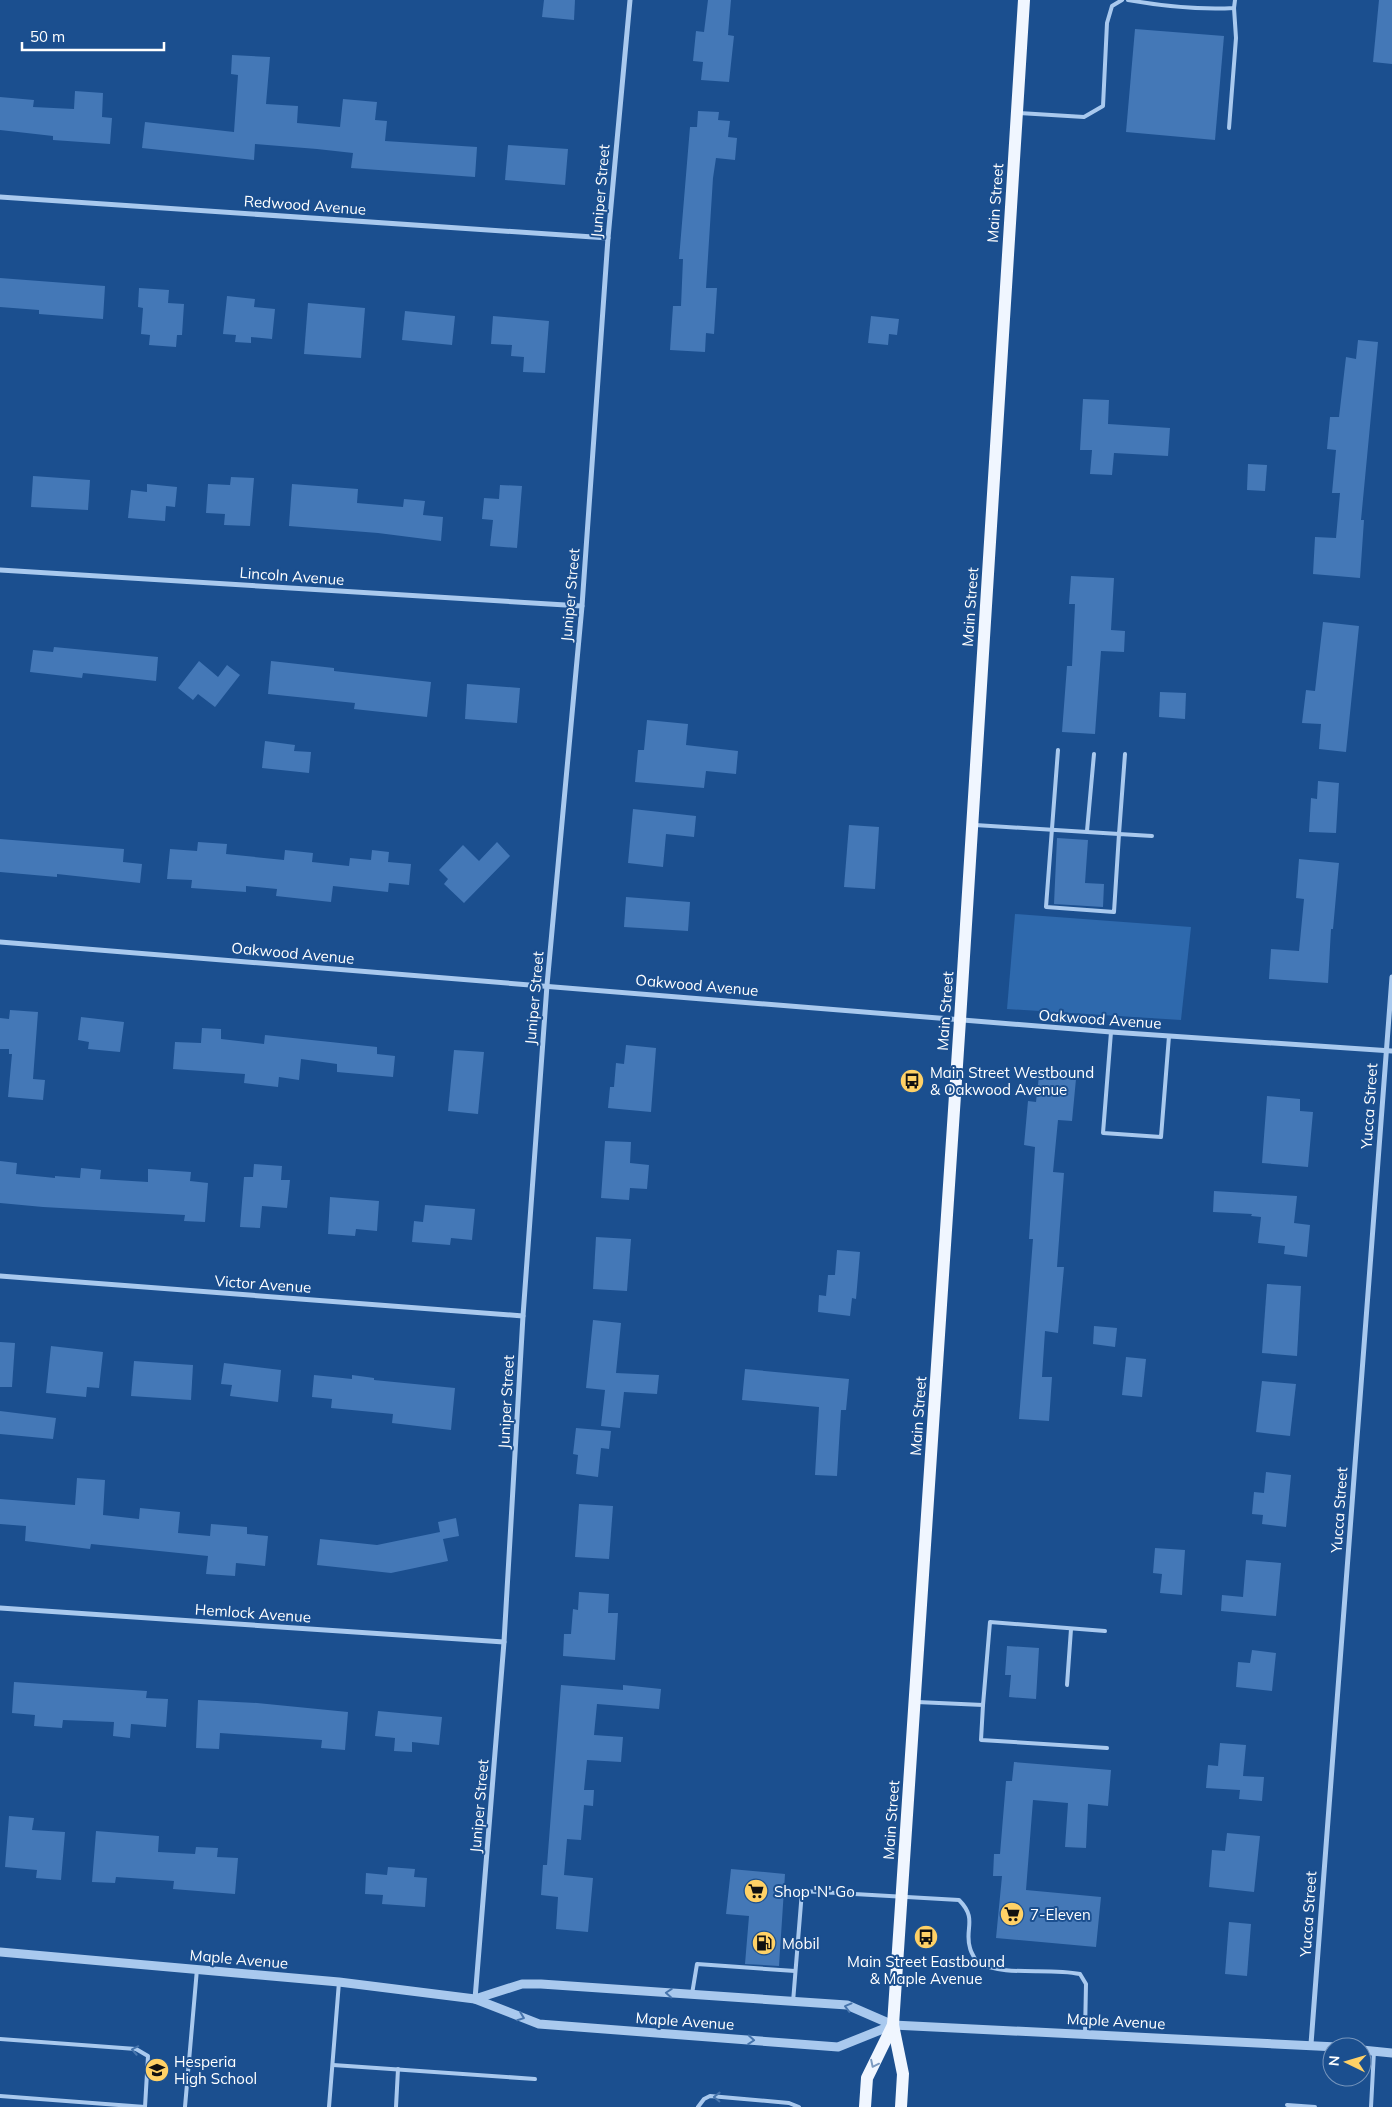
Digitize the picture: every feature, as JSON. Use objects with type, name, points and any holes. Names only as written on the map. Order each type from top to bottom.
[{"type":"main road","name":"Main Street","points":[[901,2107],[904,2074],[893,2025],[973,825],[1024,0]]},
{"type":"main road","name":"Main Street","points":[[865,2107],[867,2078],[893,2025]]},
{"type":"street","name":"Juniper Street","points":[[475,1999],[504,1642],[523,1316],[547,985],[582,606],[608,238],[630,0]]},
{"type":"street","name":"Redwood Avenue","points":[[0,197],[608,238]]},
{"type":"street","name":"Lincoln Avenue","points":[[0,570],[582,606]]},
{"type":"street","name":"Oakwood Avenue","points":[[0,942],[1111,1032],[1392,1051]]},
{"type":"street","name":"Yucca Street","points":[[1311,2044],[1392,977]]},
{"type":"street","name":"Victor Avenue","points":[[0,1276],[523,1316]]},
{"type":"street","name":"Hemlock Avenue","points":[[0,1608],[504,1642]]},
{"type":"street","name":"Maple Avenue","points":[[0,1952],[339,1982],[475,1999],[539,2024],[838,2046],[893,2025]]},
{"type":"street","name":"Maple Avenue","points":[[475,1999],[522,1984],[532,1984],[846,2005],[893,2025],[1322,2045]]},
{"type":"street","points":[[1374,2051],[1392,2053]]},
{"type":"lane","points":[[1017,112],[1084,117],[1103,106],[1107,23],[1112,6],[1122,0]]},
{"type":"lane","points":[[1128,0],[1153,4],[1234,8]]},
{"type":"lane","points":[[1229,128],[1236,38],[1235,0]]},
{"type":"lane","points":[[1058,750],[1046,907],[1094,911],[1114,912],[1125,754]]},
{"type":"lane","points":[[1087,831],[1094,754]]},
{"type":"lane","points":[[973,825],[1152,836]]},
{"type":"lane","points":[[1111,1032],[1104,1133],[1161,1137],[1168,1036]]},
{"type":"lane","points":[[1105,1631],[990,1622],[981,1740],[1107,1748]]},
{"type":"lane","points":[[1067,1685],[1071,1628]]},
{"type":"lane","points":[[915,1702],[983,1706]]},
{"type":"lane","points":[[793,2002],[802,1891],[902,1899],[959,1900],[968,1909],[970,1920],[969,1947],[977,1963],[986,1967],[1080,1974],[1086,1984],[1085,2034]]},
{"type":"lane","points":[[692,1994],[697,1964],[796,1971]]},
{"type":"lane","points":[[184,2107],[197,1969]]},
{"type":"lane","points":[[329,2107],[339,1982]]},
{"type":"lane","points":[[0,2039],[136,2049],[145,2052],[148,2056],[145,2107],[0,2096]]},
{"type":"lane","points":[[1371,2107],[1374,2051]]},
{"type":"lane","points":[[333,2065],[535,2079]]},
{"type":"lane","points":[[396,2107],[398,2070]]},
{"type":"lane","points":[[698,2107],[704,2099],[710,2096],[789,2103],[799,2107]]},
{"type":"lane","points":[[1287,2105],[1315,2107]]},
{"type":"shaded area","points":[[1015,914],[1191,927],[1181,1020],[1007,1009]]},
{"type":"building","points":[[544,0],[575,0],[574,20],[542,17]]},
{"type":"building","points":[[708,0],[731,0],[728,35],[734,36],[729,82],[701,80],[703,62],[693,61],[696,31],[704,32]]},
{"type":"building","points":[[1379,0],[1392,0],[1392,64],[1373,62]]},
{"type":"building","points":[[1135,29],[1224,36],[1215,140],[1126,132]]},
{"type":"building","points":[[232,55],[270,57],[266,104],[298,106],[297,123],[340,127],[343,99],[377,102],[375,120],[387,121],[385,141],[477,147],[475,177],[351,168],[353,153],[317,149],[255,144],[254,160],[142,148],[145,122],[234,132],[238,75],[231,74]]},
{"type":"building","points":[[75,91],[103,93],[102,117],[112,118],[110,144],[53,140],[53,136],[0,130],[0,97],[34,100],[33,107],[74,109]]},
{"type":"building","points":[[698,111],[719,112],[718,120],[730,121],[728,137],[737,138],[735,160],[716,158],[713,178],[706,288],[717,288],[714,334],[706,333],[705,352],[670,350],[673,306],[681,306],[683,259],[679,259],[690,127],[697,127]]},
{"type":"building","points":[[508,145],[568,149],[565,185],[505,180]]},
{"type":"building","points":[[0,278],[105,286],[103,319],[39,314],[39,310],[0,307]]},
{"type":"building","points":[[139,288],[169,290],[168,303],[184,304],[182,335],[177,335],[176,347],[149,345],[150,335],[141,334],[143,308],[138,307]]},
{"type":"building","points":[[227,296],[255,299],[254,307],[275,309],[272,339],[251,337],[251,343],[235,342],[236,335],[223,334]]},
{"type":"building","points":[[308,303],[365,308],[361,358],[304,354]]},
{"type":"building","points":[[405,311],[455,316],[452,345],[402,340]]},
{"type":"building","points":[[493,316],[549,321],[545,373],[523,372],[524,357],[511,356],[512,345],[491,344]]},
{"type":"building","points":[[871,316],[899,319],[897,335],[889,334],[888,345],[868,343]]},
{"type":"building","points":[[1358,340],[1378,342],[1361,520],[1364,520],[1360,578],[1313,574],[1315,537],[1336,538],[1340,493],[1332,493],[1336,450],[1327,449],[1330,417],[1339,417],[1346,357],[1356,359]]},
{"type":"building","points":[[1083,399],[1109,400],[1108,424],[1170,428],[1168,456],[1114,453],[1112,475],[1090,474],[1092,450],[1080,450]]},
{"type":"building","points":[[1248,464],[1267,465],[1265,491],[1247,490]]},
{"type":"building","points":[[33,476],[90,480],[88,510],[31,507]]},
{"type":"building","points":[[231,477],[254,478],[250,526],[224,525],[225,514],[206,513],[208,484],[230,485]]},
{"type":"building","points":[[147,484],[177,487],[175,507],[166,506],[165,521],[128,518],[131,490],[147,492]]},
{"type":"building","points":[[292,484],[358,489],[357,503],[403,507],[404,499],[425,501],[423,515],[443,517],[441,541],[378,533],[289,526]]},
{"type":"building","points":[[500,485],[522,486],[517,548],[490,546],[493,520],[482,519],[484,498],[499,499]]},
{"type":"building","points":[[1071,576],[1114,578],[1111,630],[1125,631],[1124,652],[1101,651],[1095,734],[1062,732],[1067,666],[1072,666],[1075,604],[1069,604]]},
{"type":"building","points":[[1323,622],[1359,626],[1346,752],[1319,749],[1321,724],[1302,723],[1306,690],[1315,691]]},
{"type":"building","points":[[54,647],[158,657],[156,681],[83,673],[82,678],[30,672],[33,650],[53,652]]},
{"type":"building","points":[[199,661],[218,677],[227,665],[240,675],[215,707],[198,694],[193,700],[178,688]]},
{"type":"building","points":[[271,661],[334,668],[334,671],[431,682],[427,717],[354,709],[355,703],[268,694]]},
{"type":"building","points":[[467,684],[520,688],[517,723],[465,719]]},
{"type":"building","points":[[1160,692],[1186,693],[1185,719],[1159,717]]},
{"type":"building","points":[[647,720],[688,724],[686,745],[738,751],[736,774],[706,771],[704,788],[635,782],[638,750],[644,750]]},
{"type":"building","points":[[265,741],[295,745],[294,751],[311,752],[309,773],[262,768]]},
{"type":"building","points":[[1318,781],[1339,783],[1336,833],[1309,832],[1311,798],[1317,799]]},
{"type":"building","points":[[633,809],[696,816],[694,837],[666,834],[663,867],[628,863]]},
{"type":"building","points":[[849,825],[879,827],[875,889],[844,887]]},
{"type":"building","points":[[1057,838],[1088,840],[1085,883],[1104,884],[1103,907],[1054,904]]},
{"type":"building","points":[[0,839],[124,849],[123,862],[142,864],[140,883],[57,874],[57,877],[0,872]]},
{"type":"building","points":[[198,842],[227,844],[226,854],[284,860],[285,850],[313,853],[312,862],[349,866],[350,858],[371,860],[372,850],[389,852],[388,862],[411,864],[409,885],[389,883],[388,892],[333,886],[331,902],[276,896],[277,889],[246,886],[246,892],[191,888],[192,880],[167,879],[170,849],[197,851]]},
{"type":"building","points":[[497,842],[510,856],[464,903],[444,884],[448,879],[439,870],[463,845],[479,861]]},
{"type":"building","points":[[1299,859],[1339,863],[1333,929],[1331,929],[1328,983],[1269,979],[1271,949],[1299,951],[1304,899],[1296,898]]},
{"type":"building","points":[[626,897],[690,902],[688,931],[624,927]]},
{"type":"building","points":[[10,1010],[38,1012],[33,1079],[45,1080],[43,1100],[8,1097],[12,1054],[9,1054],[9,1049],[0,1049],[0,1018],[9,1019]]},
{"type":"building","points":[[81,1017],[124,1022],[120,1052],[88,1049],[89,1042],[78,1040]]},
{"type":"building","points":[[202,1028],[221,1029],[221,1039],[264,1044],[265,1035],[377,1047],[377,1054],[395,1056],[393,1077],[337,1072],[337,1064],[301,1059],[299,1080],[279,1077],[278,1087],[244,1083],[245,1074],[173,1069],[175,1042],[201,1043]]},
{"type":"building","points":[[626,1045],[656,1048],[651,1112],[608,1108],[610,1087],[614,1087],[616,1063],[624,1064]]},
{"type":"building","points":[[454,1050],[484,1052],[478,1114],[448,1111]]},
{"type":"building","points":[[1039,1076],[1076,1079],[1072,1121],[1058,1120],[1053,1172],[1064,1173],[1057,1267],[1064,1267],[1058,1333],[1045,1331],[1042,1377],[1052,1377],[1049,1421],[1019,1419],[1033,1239],[1029,1239],[1035,1147],[1024,1145],[1028,1101],[1036,1102]]},
{"type":"building","points":[[1267,1096],[1300,1099],[1300,1111],[1313,1112],[1308,1167],[1262,1163]]},
{"type":"building","points":[[605,1141],[631,1142],[630,1163],[649,1165],[647,1189],[630,1188],[629,1200],[601,1198]]},
{"type":"building","points":[[0,1161],[17,1163],[16,1174],[55,1178],[55,1176],[80,1178],[81,1168],[101,1170],[100,1179],[148,1182],[148,1169],[191,1172],[190,1181],[208,1183],[205,1222],[184,1221],[185,1215],[0,1203]]},
{"type":"building","points":[[254,1164],[282,1166],[281,1180],[290,1180],[287,1208],[262,1206],[260,1228],[240,1227],[244,1177],[253,1177]]},
{"type":"building","points":[[1214,1191],[1297,1196],[1294,1223],[1310,1225],[1307,1257],[1284,1254],[1285,1246],[1258,1243],[1261,1217],[1251,1216],[1252,1214],[1213,1212]]},
{"type":"building","points":[[330,1197],[379,1201],[377,1231],[356,1229],[355,1236],[328,1234]]},
{"type":"building","points":[[425,1205],[475,1209],[472,1240],[451,1238],[450,1245],[412,1242],[414,1221],[423,1222]]},
{"type":"building","points":[[596,1237],[631,1239],[627,1291],[593,1289]]},
{"type":"building","points":[[837,1250],[860,1252],[856,1299],[852,1298],[850,1316],[818,1312],[819,1295],[826,1296],[828,1275],[835,1275]]},
{"type":"building","points":[[1267,1284],[1301,1286],[1297,1356],[1262,1353]]},
{"type":"building","points":[[593,1320],[621,1323],[616,1373],[659,1375],[657,1394],[624,1392],[620,1428],[601,1426],[605,1390],[586,1388]]},
{"type":"building","points":[[1094,1326],[1117,1328],[1115,1347],[1093,1344]]},
{"type":"building","points":[[0,1342],[15,1343],[12,1387],[0,1387]]},
{"type":"building","points":[[51,1346],[103,1352],[99,1388],[87,1387],[86,1397],[46,1393]]},
{"type":"building","points":[[1126,1357],[1146,1359],[1142,1397],[1122,1395]]},
{"type":"building","points":[[134,1361],[193,1365],[191,1400],[131,1396]]},
{"type":"building","points":[[224,1363],[281,1370],[278,1402],[230,1396],[232,1385],[221,1384]]},
{"type":"building","points":[[745,1369],[849,1379],[846,1410],[841,1410],[837,1476],[815,1475],[819,1407],[742,1400]]},
{"type":"building","points":[[314,1375],[352,1379],[352,1375],[374,1378],[374,1380],[455,1388],[451,1430],[392,1423],[393,1414],[331,1408],[332,1399],[312,1397]]},
{"type":"building","points":[[1262,1381],[1296,1384],[1290,1436],[1256,1432]]},
{"type":"building","points":[[0,1411],[56,1418],[53,1439],[0,1434]]},
{"type":"building","points":[[576,1428],[611,1431],[609,1449],[601,1448],[598,1477],[576,1474],[578,1455],[573,1454]]},
{"type":"building","points":[[1266,1472],[1291,1475],[1286,1527],[1262,1524],[1263,1515],[1252,1514],[1254,1492],[1264,1493]]},
{"type":"building","points":[[77,1478],[105,1480],[103,1515],[139,1519],[140,1508],[180,1512],[178,1533],[210,1536],[211,1524],[247,1527],[247,1534],[268,1536],[265,1566],[236,1563],[235,1576],[206,1574],[208,1556],[91,1544],[90,1549],[25,1541],[26,1526],[0,1524],[0,1499],[75,1505]]},
{"type":"building","points":[[579,1504],[613,1506],[609,1559],[575,1557]]},
{"type":"building","points":[[456,1518],[459,1536],[443,1539],[448,1561],[391,1573],[317,1565],[320,1539],[377,1545],[440,1532],[438,1522]]},
{"type":"building","points":[[1155,1548],[1185,1550],[1182,1595],[1160,1593],[1162,1574],[1153,1573]]},
{"type":"building","points":[[1246,1560],[1281,1563],[1276,1616],[1221,1611],[1222,1595],[1243,1597]]},
{"type":"building","points":[[579,1592],[609,1594],[608,1613],[618,1613],[615,1660],[563,1656],[564,1634],[571,1634],[573,1609],[578,1610]]},
{"type":"building","points":[[1007,1646],[1039,1648],[1036,1699],[1009,1697],[1011,1675],[1005,1675]]},
{"type":"building","points":[[1252,1650],[1276,1653],[1272,1691],[1236,1687],[1238,1662],[1250,1663]]},
{"type":"building","points":[[14,1682],[147,1691],[146,1698],[168,1699],[166,1727],[131,1724],[130,1738],[113,1736],[114,1722],[63,1720],[62,1728],[34,1726],[35,1715],[12,1713]]},
{"type":"building","points":[[561,1685],[623,1690],[623,1685],[661,1689],[659,1709],[597,1704],[594,1735],[623,1737],[621,1762],[587,1760],[584,1790],[594,1790],[593,1806],[584,1805],[581,1840],[567,1839],[564,1875],[593,1878],[588,1932],[556,1929],[558,1897],[541,1895],[543,1865],[547,1865]]},
{"type":"building","points":[[198,1700],[257,1703],[348,1712],[345,1750],[321,1748],[322,1740],[220,1733],[219,1749],[196,1748]]},
{"type":"building","points":[[378,1711],[442,1717],[439,1745],[412,1742],[412,1752],[394,1751],[395,1738],[375,1736]]},
{"type":"building","points":[[1220,1743],[1246,1745],[1243,1776],[1264,1777],[1262,1801],[1239,1799],[1240,1790],[1206,1788],[1208,1765],[1218,1766]]},
{"type":"building","points":[[1014,1762],[1111,1770],[1108,1806],[1088,1804],[1086,1848],[1065,1847],[1068,1803],[1033,1800],[1026,1890],[1101,1897],[1096,1947],[996,1938],[1002,1876],[993,1876],[994,1854],[1000,1854],[1006,1781],[1012,1781]]},
{"type":"building","points":[[9,1816],[34,1818],[32,1830],[65,1832],[61,1880],[36,1878],[37,1870],[5,1867]]},
{"type":"building","points":[[96,1831],[159,1836],[158,1852],[195,1854],[196,1847],[218,1848],[217,1857],[238,1858],[235,1894],[173,1889],[174,1881],[116,1877],[115,1883],[92,1882]]},
{"type":"building","points":[[1227,1833],[1260,1836],[1254,1892],[1209,1887],[1212,1850],[1225,1851]]},
{"type":"building","points":[[388,1867],[415,1869],[414,1877],[427,1878],[425,1907],[382,1904],[383,1895],[365,1894],[366,1873],[387,1875]]},
{"type":"building","points":[[731,1869],[785,1874],[779,1966],[745,1964],[749,1916],[726,1914]]},
{"type":"building","points":[[1229,1922],[1251,1924],[1247,1976],[1225,1974]]},
{"type":"place","name":"Main Street Westbound & Oakwood Avenue","points":[[912,1081]]},
{"type":"place","name":"Shop 'N' Go","points":[[756,1891]]},
{"type":"place","name":"7-Eleven","points":[[1012,1914]]},
{"type":"place","name":"Main Street Eastbound & Maple Avenue","points":[[926,1937]]},
{"type":"place","name":"Mobil","points":[[764,1943]]},
{"type":"place","name":"Hesperia High School","points":[[157,2070]]}]
